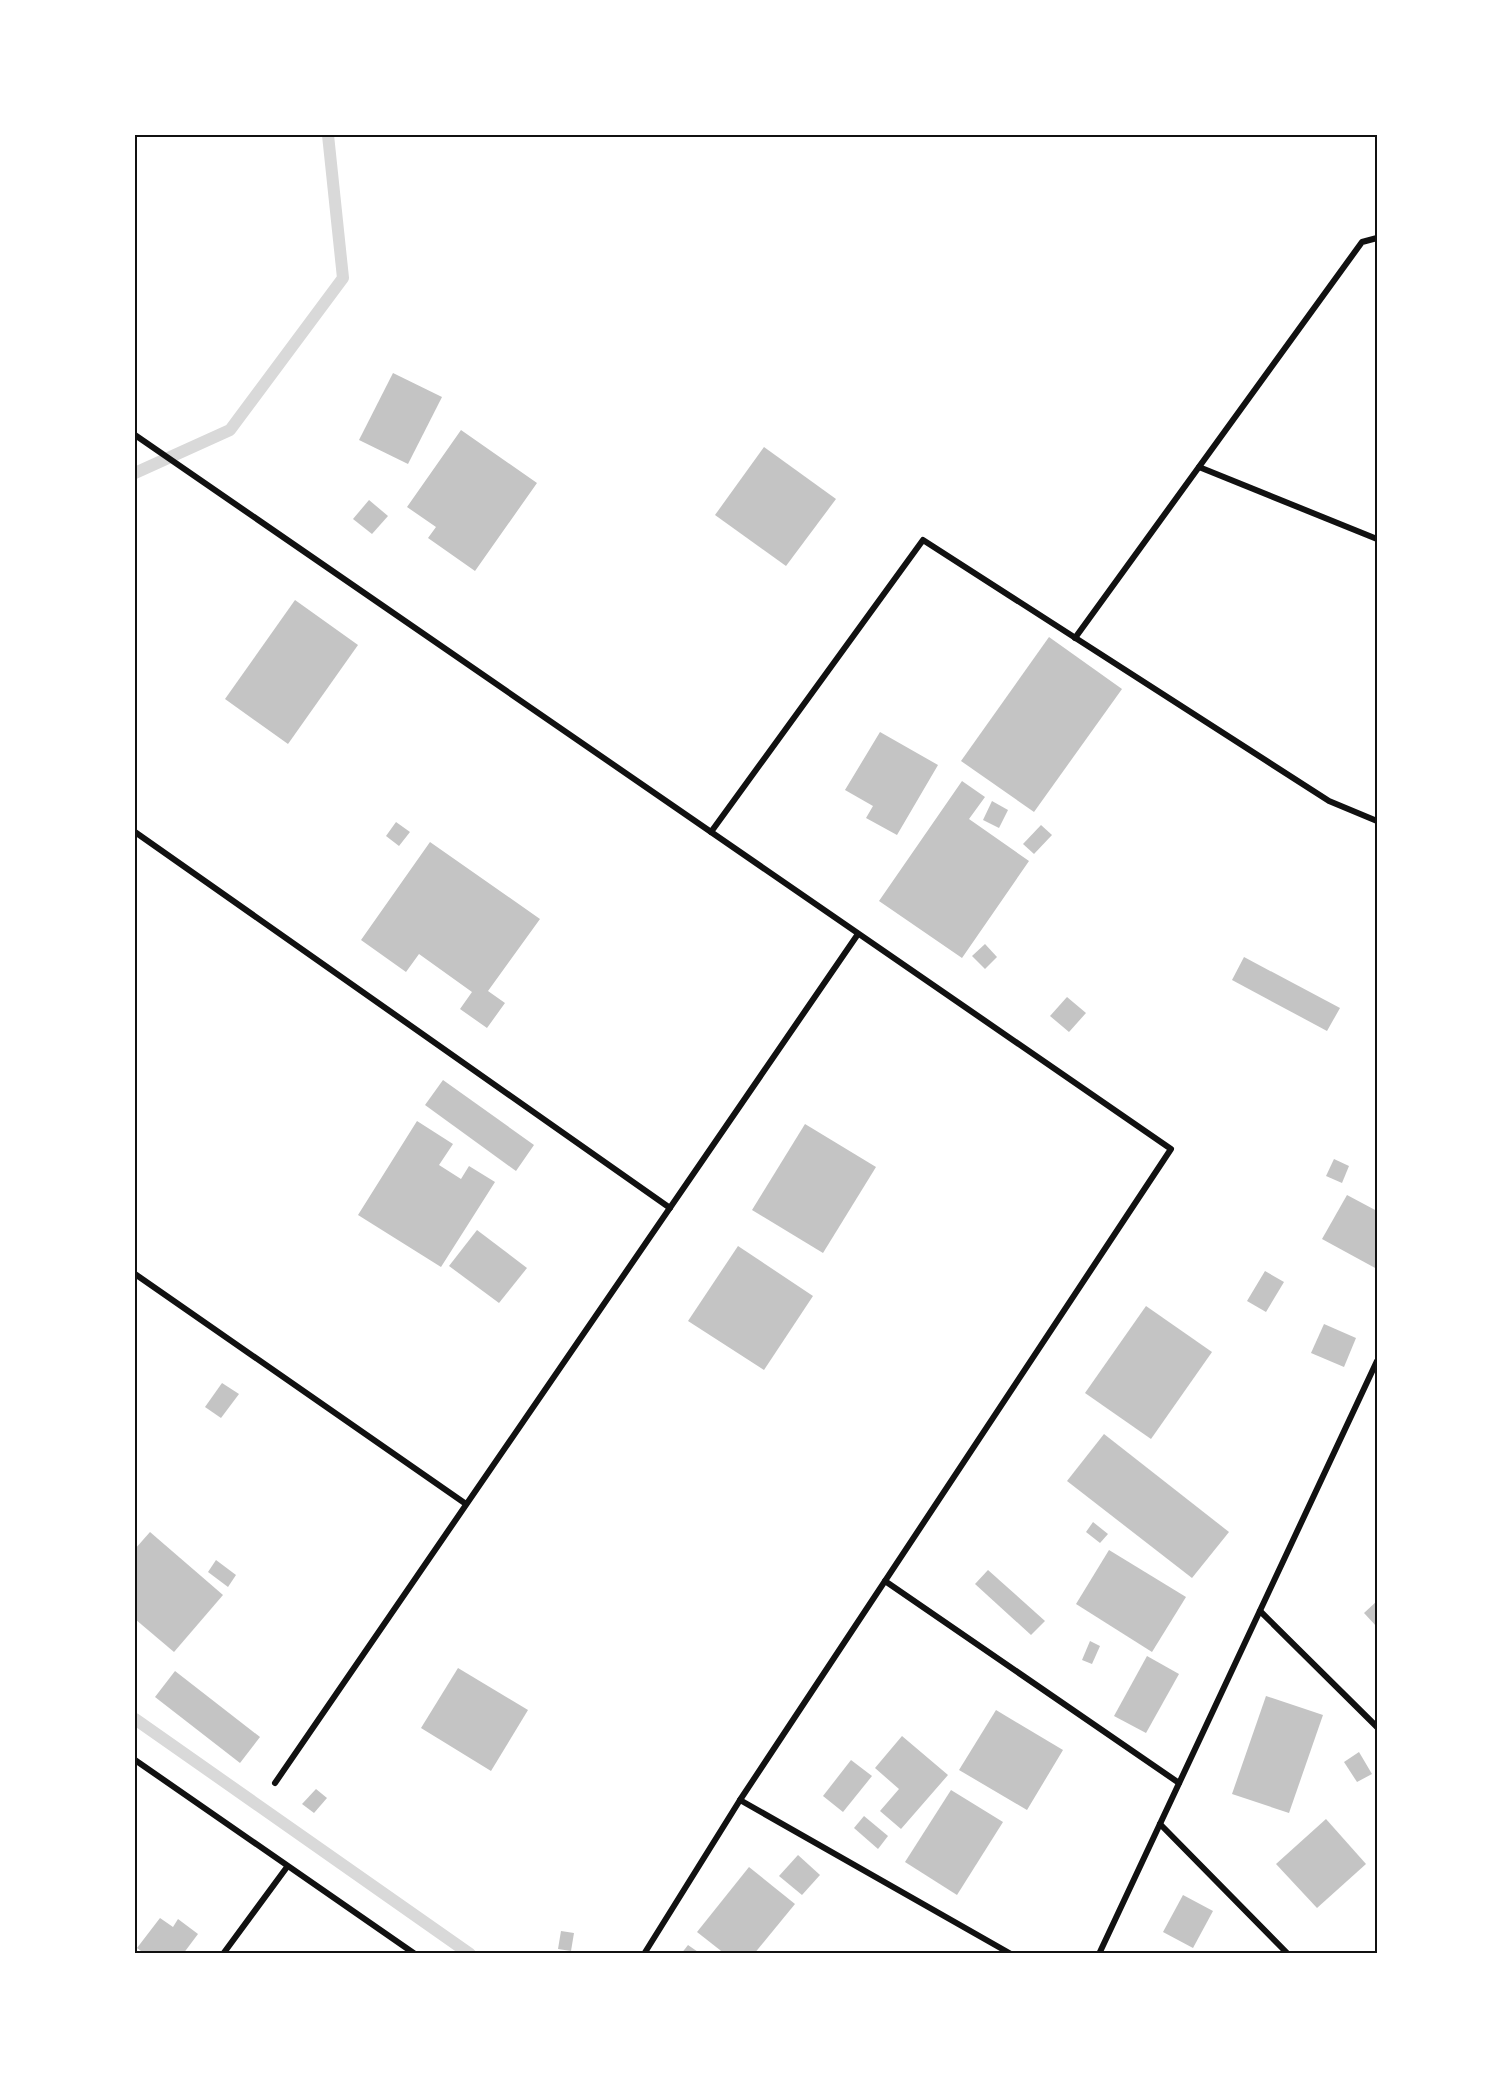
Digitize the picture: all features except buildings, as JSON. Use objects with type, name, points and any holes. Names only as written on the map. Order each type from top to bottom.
[{"type":"street","points":[[1075,638],[1362,242],[1377,238]]},
{"type":"street","points":[[135,435],[1171,1149],[740,1800],[644,1954]]},
{"type":"street","points":[[1199,467],[1377,539]]},
{"type":"street","points":[[711,832],[923,540],[1329,801],[1377,821]]},
{"type":"street","points":[[135,832],[670,1208]]},
{"type":"street","points":[[275,1783],[858,934]]},
{"type":"street","points":[[135,1274],[466,1504]]},
{"type":"street","points":[[1099,1954],[1377,1361]]},
{"type":"street","points":[[885,1581],[1179,1783]]},
{"type":"street","points":[[1260,1611],[1377,1727]]},
{"type":"street","points":[[135,1760],[415,1954]]},
{"type":"street","points":[[740,1800],[1011,1954]]},
{"type":"street","points":[[1160,1824],[1288,1954]]},
{"type":"street","points":[[224,1954],[287,1867]]},
{"type":"waterway","points":[[135,473],[230,430],[343,278],[328,135]]},
{"type":"waterway","points":[[135,1719],[470,1954]]}]
